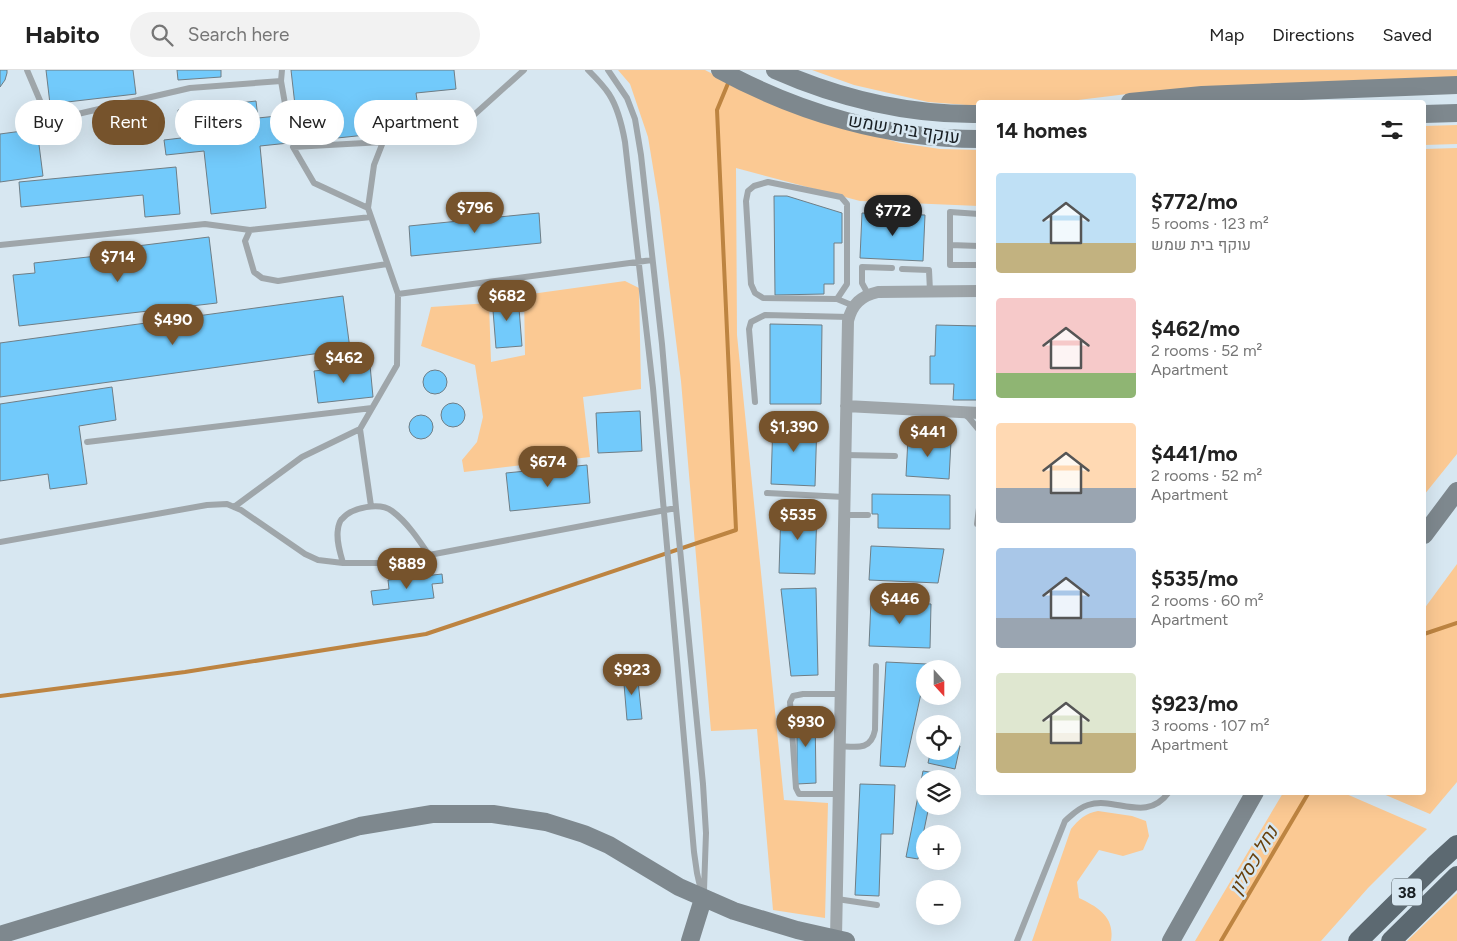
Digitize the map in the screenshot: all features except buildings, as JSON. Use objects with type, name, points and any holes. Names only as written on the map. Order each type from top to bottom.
[{"type":"highway","name":"38","points":[[1358,941],[1457,845]]},
{"type":"highway","name":"38","points":[[1391,941],[1457,876]]},
{"type":"main road","name":"עוקף בית שמש","points":[[720,70],[791,104],[854,123],[908,133],[976,139]]},
{"type":"main road","name":"עוקף בית שמש","points":[[775,70],[800,81],[860,99],[911,109],[976,114]]},
{"type":"main road","points":[[1151,100],[1202,95],[1457,85]]},
{"type":"main road","points":[[1426,114],[1457,113]]},
{"type":"main road","points":[[1426,532],[1457,491]]},
{"type":"main road","points":[[1171,941],[1253,795]]},
{"type":"main road","points":[[0,935],[360,826],[432,814],[493,814],[546,822],[584,834],[609,845],[679,887],[734,912],[841,940]]},
{"type":"main road","points":[[690,941],[703,899]]},
{"type":"street","points":[[841,940],[837,899],[840,694],[846,406],[851,311],[860,299],[868,294],[888,291],[976,291]]},
{"type":"street","points":[[846,406],[976,413]]},
{"type":"lane","points":[[27,70],[41,103],[48,114],[69,116],[190,88],[281,81]]},
{"type":"lane","points":[[282,70],[281,81],[284,100]]},
{"type":"lane","points":[[477,112],[524,70]]},
{"type":"lane","points":[[588,70],[609,94],[617,109],[625,142],[653,388],[694,852],[703,899]]},
{"type":"lane","points":[[608,70],[627,98],[635,120],[641,155],[662,344],[703,784],[706,832],[703,899]]},
{"type":"lane","points":[[354,144],[293,147],[314,183],[368,208]]},
{"type":"lane","points":[[234,507],[302,457],[360,429],[397,366],[398,294],[368,208],[374,164],[382,145]]},
{"type":"lane","points":[[837,298],[848,284],[847,204],[842,197],[768,182],[748,190],[746,201],[751,284],[755,293],[763,298],[837,298],[851,311]]},
{"type":"lane","points":[[976,214],[950,212],[950,265],[976,265]]},
{"type":"lane","points":[[0,245],[205,224],[250,230],[371,217]]},
{"type":"lane","points":[[250,230],[245,241],[254,272],[262,278],[278,281],[387,264]]},
{"type":"lane","points":[[950,245],[976,246]]},
{"type":"lane","points":[[398,294],[652,260]]},
{"type":"lane","points":[[868,294],[862,283],[862,267],[892,268]]},
{"type":"lane","points":[[902,269],[929,270],[930,291]]},
{"type":"lane","points":[[755,402],[748,329],[751,322],[765,315],[851,311]]},
{"type":"lane","points":[[87,442],[372,408]]},
{"type":"lane","points":[[962,412],[976,426]]},
{"type":"lane","points":[[360,429],[371,506]]},
{"type":"lane","points":[[845,455],[895,456]]},
{"type":"lane","points":[[767,493],[844,496]]},
{"type":"lane","points":[[0,542],[207,505],[227,504],[305,554],[318,560],[343,563],[387,563],[676,508]]},
{"type":"lane","points":[[343,563],[338,544],[338,530],[342,519],[352,512],[371,506],[391,510],[429,555]]},
{"type":"lane","points":[[844,515],[868,515]]},
{"type":"lane","points":[[840,746],[860,748],[867,745],[873,738],[875,730],[876,666]]},
{"type":"lane","points":[[839,794],[799,794],[796,788],[790,702],[794,696],[803,694],[840,694]]},
{"type":"lane","points":[[1018,941],[1065,821],[1075,812],[1088,805],[1100,804],[1145,808],[1159,802],[1166,795]]},
{"type":"lane","points":[[837,899],[877,905]]},
{"type":"shaded area","points":[[618,70],[705,70],[745,91],[822,120],[900,143],[940,149],[976,150],[976,206],[860,201],[736,168],[737,335],[784,800],[828,803],[825,918],[773,910],[757,729],[711,731],[681,381],[659,204],[648,137],[630,84]]},
{"type":"shaded area","points":[[812,70],[1457,70],[1457,77],[1217,87],[1078,100],[976,100],[976,106],[928,102],[854,85]]},
{"type":"shaded area","points":[[1457,125],[1457,144],[1426,145],[1426,126]]},
{"type":"shaded area","points":[[1457,148],[1457,454],[1426,493],[1426,149]]},
{"type":"shaded area","points":[[625,281],[639,288],[641,389],[583,397],[590,457],[464,472],[462,460],[477,442],[483,417],[475,365],[421,346],[431,307],[489,303],[491,362],[525,355],[524,295]]},
{"type":"shaded area","points":[[1457,564],[1457,782],[1430,814],[1386,795],[1426,795],[1426,606]]},
{"type":"shaded area","points":[[1282,795],[1349,795],[1427,829],[1368,888],[1321,941],[1195,941]]},
{"type":"shaded area","points":[[1098,811],[1132,816],[1146,821],[1149,836],[1143,850],[1123,856],[1099,850],[1077,882],[1079,898],[1099,909],[1108,919],[1112,933],[1111,941],[1032,941],[1071,829],[1083,817]]},
{"type":"shaded area","points":[[1457,893],[1457,941],[1407,941]]},
{"type":"waterway","points":[[0,696],[185,672],[426,634],[736,530],[717,110],[729,81]]},
{"type":"waterway","name":"נחל כסלון","points":[[1426,633],[1457,623]]},
{"type":"waterway","name":"נחל כסלון","points":[[1221,941],[1307,795]]}]
